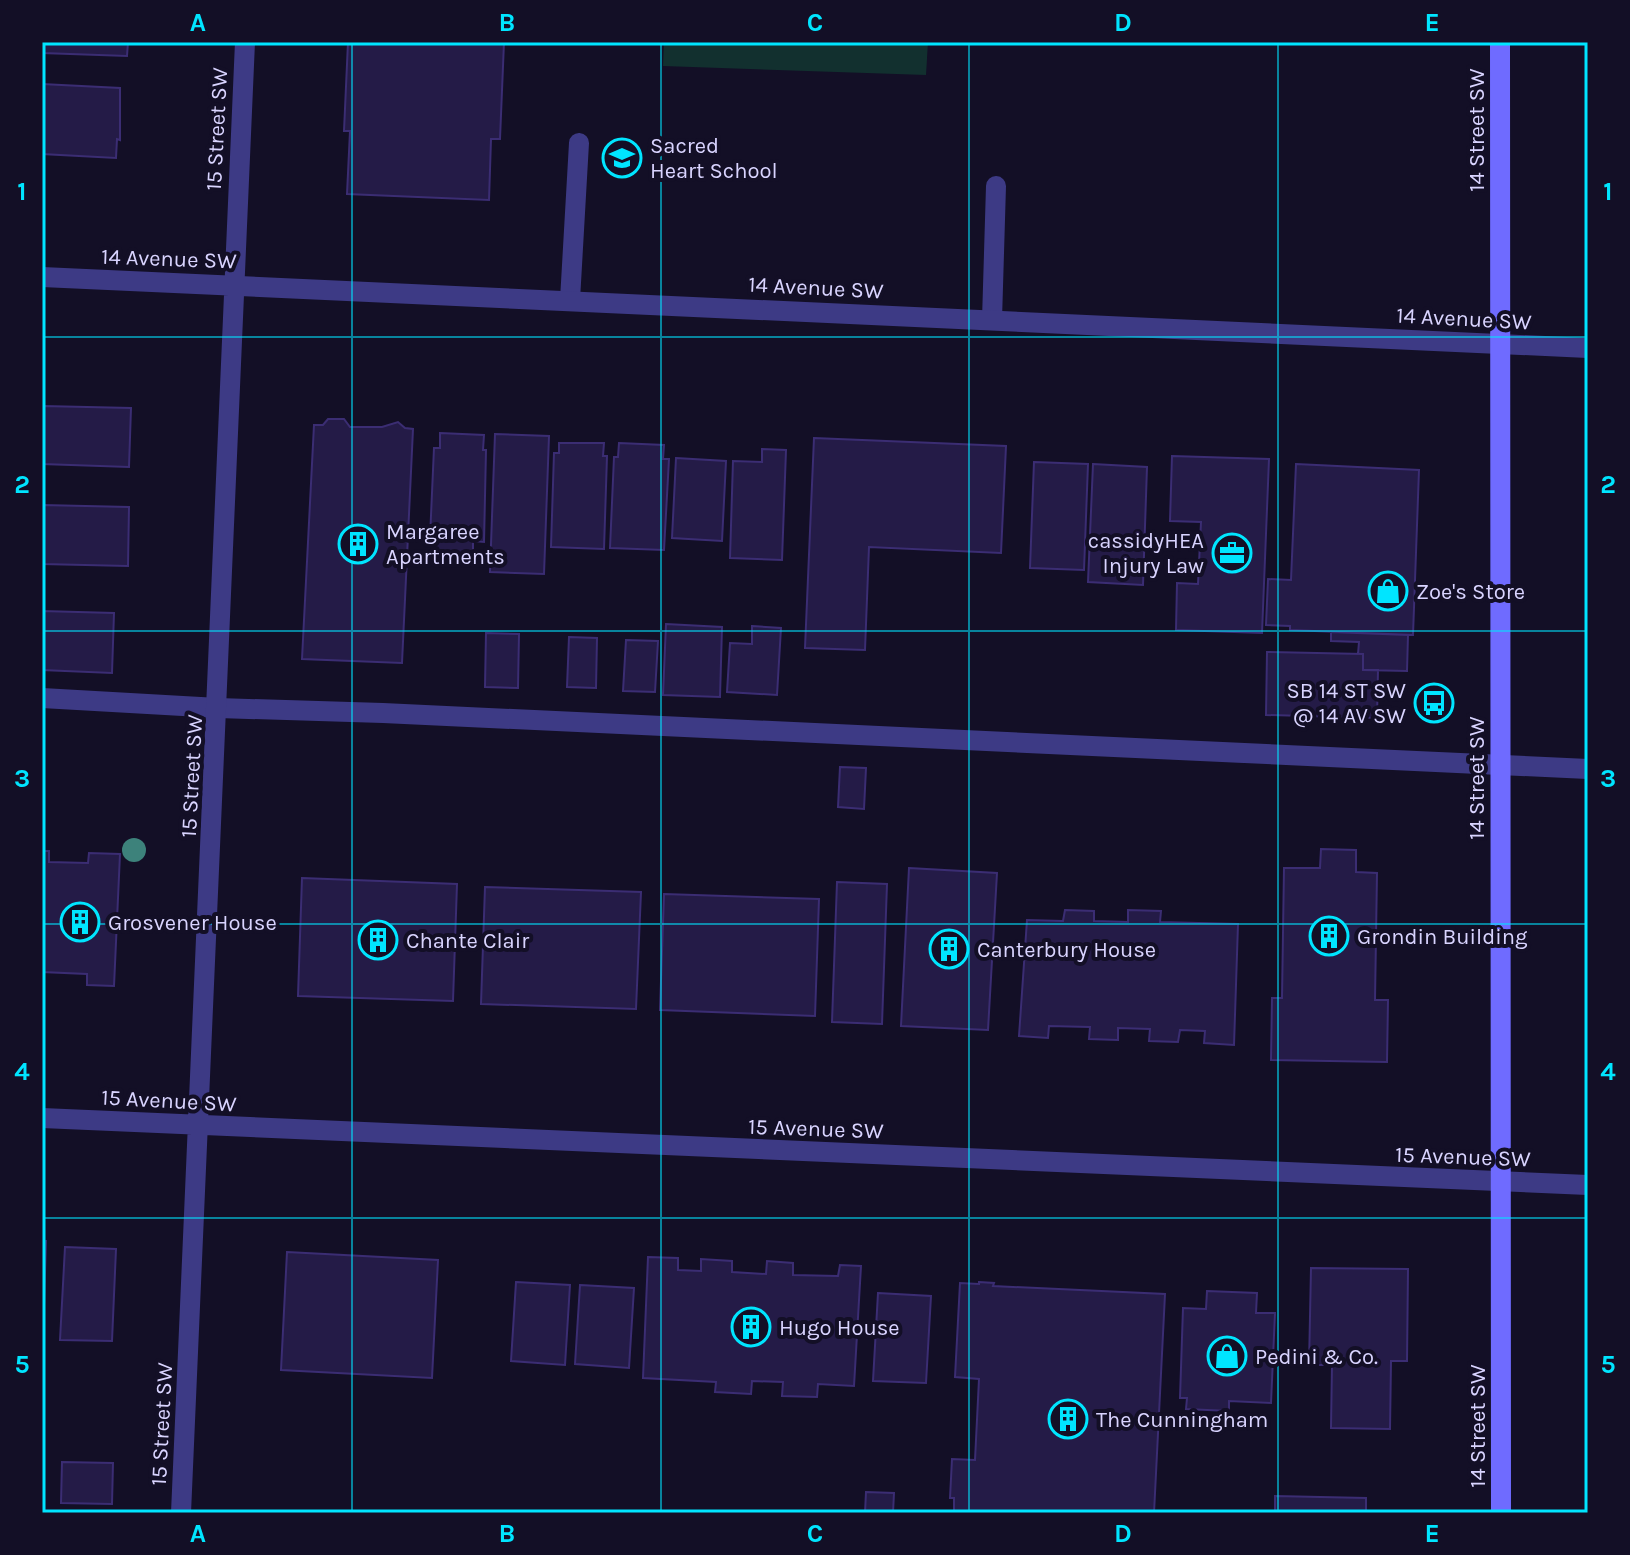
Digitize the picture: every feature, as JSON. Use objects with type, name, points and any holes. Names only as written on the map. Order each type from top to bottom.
[{"type":"main road","name":"14 Street SW","points":[[1500,42],[1501,1513]]},
{"type":"street","name":"15 Street SW","points":[[181,1513],[245,42]]},
{"type":"street","points":[[570,300],[579,143]]},
{"type":"street","points":[[992,320],[996,186]]},
{"type":"street","name":"14 Avenue SW","points":[[42,277],[1588,348]]},
{"type":"street","points":[[42,698],[1588,769]]},
{"type":"street","name":"15 Avenue SW","points":[[42,1118],[1588,1185]]},
{"type":"green space","points":[[664,42],[928,42],[926,75],[663,66]]},
{"type":"building","points":[[42,42],[128,42],[127,56],[42,53]]},
{"type":"building","points":[[348,42],[504,42],[500,139],[491,139],[489,200],[347,194],[350,131],[344,131]]},
{"type":"building","points":[[42,84],[120,88],[120,140],[117,139],[116,158],[42,154]]},
{"type":"building","points":[[43,406],[131,408],[129,467],[42,464]]},
{"type":"building","name":"Margaree Apartments","points":[[328,419],[344,419],[350,427],[382,427],[398,422],[405,428],[413,429],[402,663],[302,659],[314,425],[323,425]]},
{"type":"building","points":[[440,433],[484,435],[484,542],[473,541],[473,553],[435,551],[436,538],[430,538],[434,448],[440,448]]},
{"type":"building","points":[[495,434],[549,436],[544,574],[490,572]]},
{"type":"building","points":[[814,438],[1006,446],[1001,553],[869,547],[865,650],[805,648]]},
{"type":"building","points":[[559,443],[604,443],[603,456],[607,456],[604,549],[551,547],[554,453],[559,453]]},
{"type":"building","points":[[619,443],[664,445],[663,459],[669,459],[664,550],[610,548],[614,457],[618,457]]},
{"type":"building","points":[[762,449],[786,450],[782,560],[730,558],[733,461],[762,462]]},
{"type":"building","name":"cassidyHEA Injury Law","points":[[1172,456],[1269,459],[1262,633],[1176,630],[1177,583],[1198,584],[1201,522],[1170,521]]},
{"type":"building","points":[[676,458],[726,461],[722,541],[672,538]]},
{"type":"building","points":[[1034,462],[1088,464],[1084,570],[1030,568]]},
{"type":"building","points":[[1093,464],[1147,467],[1143,585],[1088,582]]},
{"type":"building","points":[[1296,464],[1419,470],[1413,635],[1290,630],[1290,626],[1266,625],[1268,579],[1291,580]]},
{"type":"building","points":[[42,505],[129,507],[128,566],[42,564]]},
{"type":"building","points":[[42,611],[114,613],[112,673],[42,670]]},
{"type":"building","points":[[666,624],[722,627],[720,697],[663,695]]},
{"type":"building","points":[[752,626],[781,628],[777,695],[727,692],[730,643],[752,644]]},
{"type":"building","points":[[1331,632],[1408,635],[1407,671],[1363,670],[1363,654],[1358,654],[1359,642],[1331,641]]},
{"type":"building","points":[[486,633],[519,634],[518,688],[485,687]]},
{"type":"building","points":[[569,637],[597,638],[596,688],[567,687]]},
{"type":"building","points":[[626,640],[658,641],[655,692],[623,691]]},
{"type":"building","points":[[1267,652],[1363,654],[1363,670],[1378,670],[1377,718],[1266,715]]},
{"type":"building","points":[[840,767],[866,768],[864,809],[838,807]]},
{"type":"building","name":"Grondin Building","points":[[1321,849],[1356,850],[1356,872],[1377,873],[1375,1000],[1388,1000],[1387,1062],[1271,1060],[1272,998],[1282,998],[1284,868],[1320,868]]},
{"type":"building","name":"Grosvener House","points":[[42,851],[49,851],[49,862],[88,863],[89,853],[120,854],[114,986],[87,985],[87,974],[42,972]]},
{"type":"building","name":"Canterbury House","points":[[909,868],[997,873],[988,1030],[901,1026]]},
{"type":"building","name":"Chante Clair","points":[[302,878],[457,884],[453,1001],[298,996]]},
{"type":"building","points":[[837,882],[887,884],[882,1024],[832,1022]]},
{"type":"building","points":[[485,887],[641,892],[636,1009],[481,1004]]},
{"type":"building","points":[[664,894],[819,899],[815,1016],[660,1010]]},
{"type":"building","points":[[1065,910],[1094,911],[1094,921],[1128,922],[1128,910],[1161,911],[1160,922],[1238,924],[1234,1045],[1204,1043],[1205,1031],[1180,1030],[1178,1042],[1149,1041],[1150,1029],[1118,1028],[1118,1040],[1089,1039],[1090,1027],[1049,1026],[1048,1038],[1019,1036],[1027,920],[1063,921]]},
{"type":"building","points":[[42,1241],[46,1241],[42,1369]]},
{"type":"building","points":[[65,1247],[116,1249],[112,1341],[60,1340]]},
{"type":"building","points":[[287,1252],[438,1260],[432,1378],[281,1370]]},
{"type":"building","name":"Hugo House","points":[[648,1257],[678,1258],[678,1270],[701,1271],[701,1259],[732,1261],[732,1272],[766,1274],[767,1261],[793,1263],[793,1275],[838,1276],[840,1265],[861,1266],[854,1386],[818,1384],[817,1397],[782,1396],[783,1382],[752,1381],[751,1394],[715,1392],[716,1382],[643,1378]]},
{"type":"building","points":[[1311,1268],[1408,1269],[1407,1361],[1391,1361],[1390,1429],[1331,1428],[1332,1365],[1309,1365]]},
{"type":"building","points":[[516,1282],[570,1285],[565,1365],[511,1361]]},
{"type":"building","name":"The Cunningham","points":[[960,1283],[994,1283],[993,1286],[1165,1294],[1154,1513],[954,1513],[954,1498],[950,1498],[952,1459],[975,1460],[979,1379],[955,1377]]},
{"type":"building","points":[[580,1285],[634,1288],[629,1368],[575,1364]]},
{"type":"building","name":"Pedini & Co.","points":[[1207,1291],[1257,1293],[1256,1313],[1275,1313],[1271,1403],[1229,1401],[1229,1411],[1186,1409],[1187,1398],[1180,1398],[1183,1308],[1206,1309]]},
{"type":"building","points":[[878,1293],[931,1296],[926,1383],[873,1381]]},
{"type":"building","points":[[62,1462],[113,1463],[112,1504],[61,1503]]},
{"type":"building","points":[[866,1492],[894,1493],[893,1513],[865,1513]]},
{"type":"building","points":[[1275,1496],[1366,1498],[1366,1513],[1275,1513]]},
{"type":"place","name":"Sacred Heart School","points":[[622,158]]},
{"type":"place","name":"Margaree Apartments","points":[[358,544]]},
{"type":"place","name":"cassidyHEA Injury Law","points":[[1232,553]]},
{"type":"place","name":"Zoe's Store","points":[[1388,591]]},
{"type":"place","name":"SB 14 ST SW @ 14 AV SW","points":[[1434,703]]},
{"type":"place","name":"Grosvener House","points":[[80,922]]},
{"type":"place","name":"Grondin Building","points":[[1329,936]]},
{"type":"place","name":"Chante Clair","points":[[378,940]]},
{"type":"place","name":"Canterbury House","points":[[949,949]]},
{"type":"place","name":"Hugo House","points":[[751,1327]]},
{"type":"place","name":"Pedini & Co.","points":[[1227,1356]]},
{"type":"place","name":"The Cunningham","points":[[1068,1419]]}]
